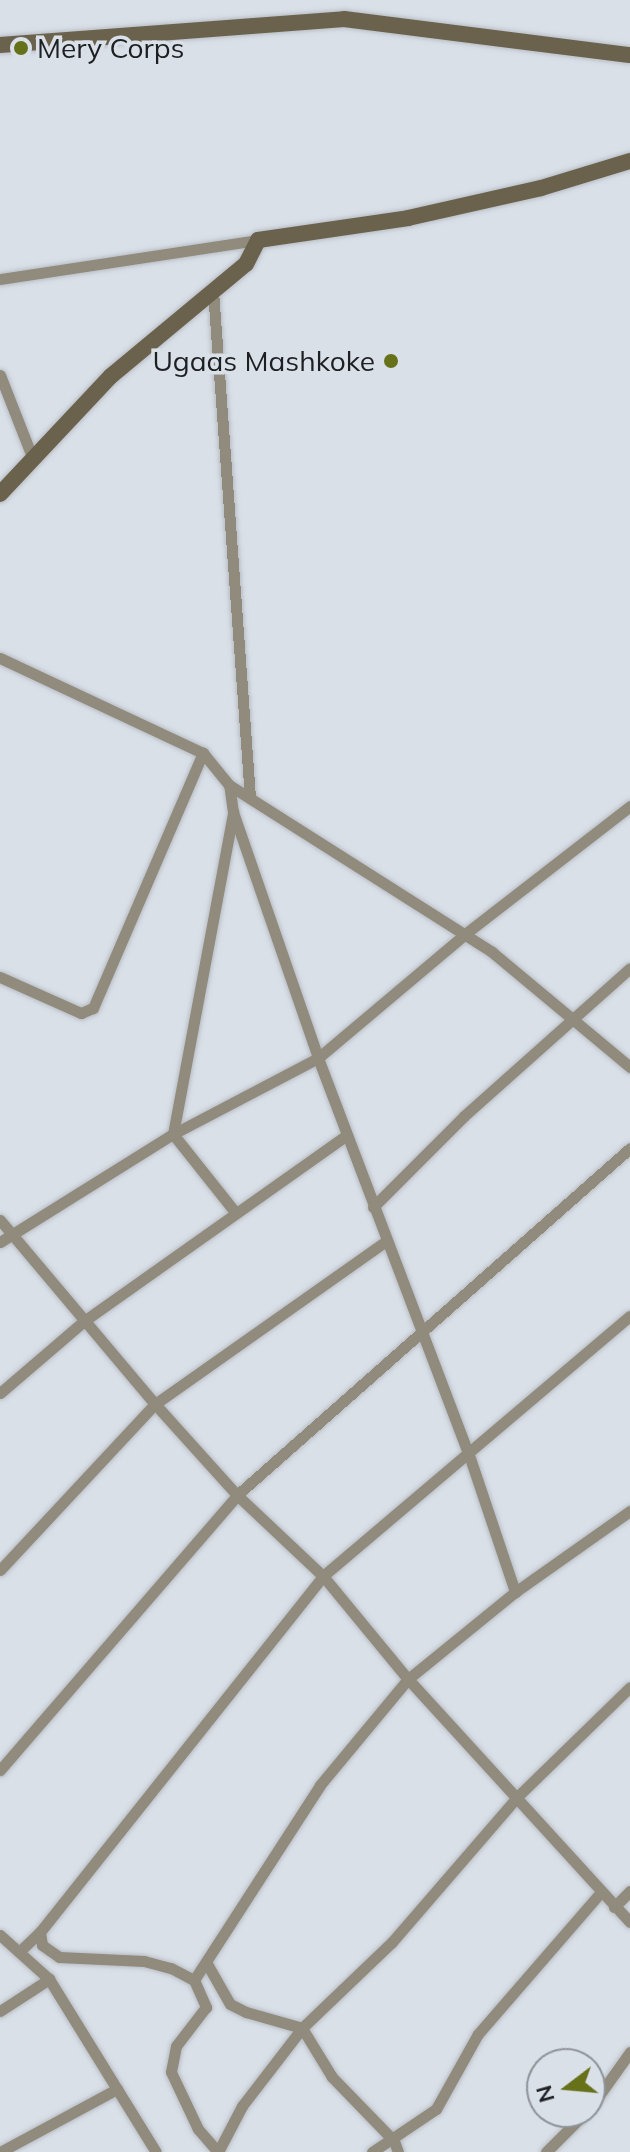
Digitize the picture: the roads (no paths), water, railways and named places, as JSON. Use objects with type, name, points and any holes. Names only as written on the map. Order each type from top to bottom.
[{"type":"main road","points":[[0,45],[344,19],[630,55]]},
{"type":"main road","points":[[0,494],[111,376],[246,264],[258,240],[408,218],[541,188],[630,161]]},
{"type":"street","points":[[0,279],[258,240]]},
{"type":"street","points":[[213,291],[250,797]]},
{"type":"street","points":[[0,375],[33,459]]},
{"type":"street","points":[[0,658],[203,753],[229,785],[465,934],[572,1017],[630,1067]]},
{"type":"street","points":[[0,977],[81,1013],[93,1008],[203,753]]},
{"type":"street","points":[[229,785],[233,812],[318,1058],[468,1452],[515,1592]]},
{"type":"street","points":[[0,1242],[173,1134],[318,1058],[465,934],[630,806]]},
{"type":"street","points":[[233,812],[173,1134],[235,1212]]},
{"type":"street","points":[[373,1207],[572,1017],[630,968]]},
{"type":"street","points":[[0,1393],[84,1321],[347,1135]]},
{"type":"street","points":[[0,1770],[237,1495],[423,1334],[630,1148]]},
{"type":"street","points":[[0,1220],[155,1404],[237,1495],[323,1576],[408,1679],[630,1922]]},
{"type":"street","points":[[0,1570],[155,1404],[386,1241]]},
{"type":"street","points":[[19,1952],[40,1932],[323,1576],[630,1316]]},
{"type":"street","points":[[194,1980],[320,1785],[408,1679],[515,1592],[630,1511]]},
{"type":"street","points":[[40,1932],[42,1945],[59,1957],[144,1961],[171,1968],[194,1980],[206,2007],[176,2046],[171,2072],[198,2129],[218,2152],[242,2106],[302,2028],[392,1942],[518,1796],[630,1687]]},
{"type":"street","points":[[614,1907],[630,1891]]},
{"type":"street","points":[[372,2152],[396,2146],[436,2109],[478,2034],[601,1892]]},
{"type":"street","points":[[0,1935],[49,1979],[156,2152]]},
{"type":"street","points":[[206,1962],[230,2004],[246,2012],[302,2028],[332,2077],[396,2146]]},
{"type":"street","points":[[0,2011],[49,1979]]},
{"type":"street","points":[[606,2085],[630,2052]]},
{"type":"street","points":[[0,2152],[117,2089]]},
{"type":"street","points":[[546,2152],[570,2128]]},
{"type":"place","name":"Mery Corps","points":[[21,48]]},
{"type":"place","name":"Ugaas Mashkoke","points":[[391,361]]}]
